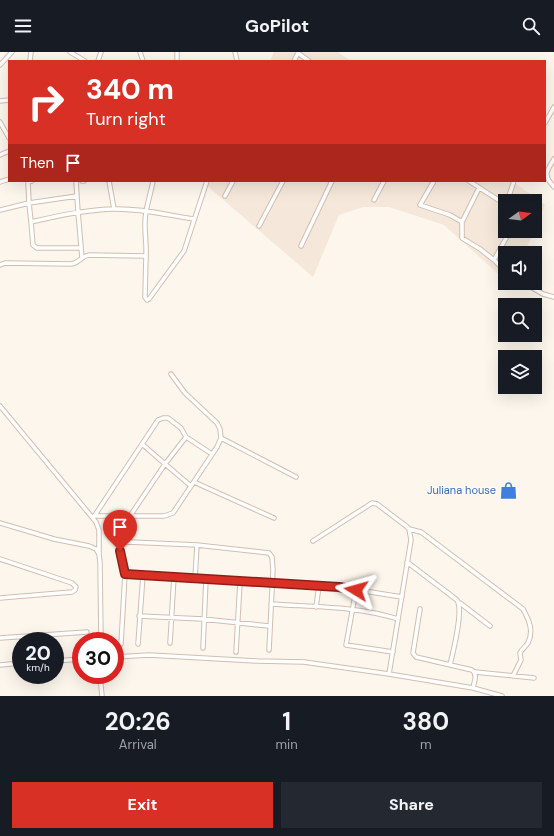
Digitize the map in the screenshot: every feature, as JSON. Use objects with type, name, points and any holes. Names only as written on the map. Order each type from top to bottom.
[{"type":"street","points":[[0,65],[12,52]]},
{"type":"street","points":[[70,52],[82,60]]},
{"type":"street","points":[[294,60],[298,53],[308,60]]},
{"type":"street","points":[[546,120],[554,107]]},
{"type":"street","points":[[0,122],[8,136]]},
{"type":"street","points":[[554,159],[546,176],[554,187]]},
{"type":"street","points":[[28,182],[34,247],[81,248]]},
{"type":"street","points":[[76,182],[82,258]]},
{"type":"street","points":[[109,182],[114,209]]},
{"type":"street","points":[[152,182],[144,230],[146,256],[145,297],[147,300],[158,288],[184,251],[207,182]]},
{"type":"street","points":[[225,196],[232,182]]},
{"type":"street","points":[[259,226],[282,182]]},
{"type":"street","points":[[301,246],[332,182]]},
{"type":"street","points":[[374,200],[383,182]]},
{"type":"street","points":[[433,182],[420,205],[450,215],[462,222]]},
{"type":"street","points":[[470,182],[498,200]]},
{"type":"street","points":[[510,194],[514,182]]},
{"type":"street","points":[[479,188],[462,222],[462,238],[498,264]]},
{"type":"street","points":[[0,210],[29,203],[77,196]]},
{"type":"street","points":[[31,222],[78,212],[114,209],[194,219]]},
{"type":"street","points":[[494,260],[506,238]]},
{"type":"street","points":[[0,265],[5,263],[71,264],[79,262],[82,258],[89,255],[146,256]]},
{"type":"street","points":[[536,290],[543,294],[554,297]]},
{"type":"street","points":[[94,517],[170,515],[173,513],[194,482],[221,438],[217,422],[185,392],[172,374]]},
{"type":"street","points":[[0,406],[94,517],[98,524],[101,632]]},
{"type":"street","points":[[94,517],[158,420],[168,418],[181,428],[186,437],[212,454]]},
{"type":"street","points":[[130,516],[165,464],[186,437]]},
{"type":"street","points":[[221,438],[296,477]]},
{"type":"street","points":[[142,444],[191,486]]},
{"type":"street","points":[[194,482],[274,518]]},
{"type":"street","points":[[313,541],[372,503],[377,504],[409,529],[421,532],[523,609],[528,617],[531,634],[528,643],[520,653],[521,660],[514,676]]},
{"type":"street","points":[[0,523],[54,539],[89,546],[96,549],[99,554]]},
{"type":"street","points":[[389,674],[411,540],[409,529]]},
{"type":"street","points":[[122,632],[125,574],[120,551],[121,543],[129,542],[197,545],[268,553],[272,559],[273,583],[269,650]]},
{"type":"street","points":[[195,578],[197,545]]},
{"type":"street","points":[[0,598],[72,592],[76,587],[72,583],[1,560]]},
{"type":"street","points":[[407,562],[490,626]]},
{"type":"street","points":[[125,574],[319,586],[402,597]]},
{"type":"street","points":[[138,644],[142,575]]},
{"type":"street","points":[[170,643],[174,576]]},
{"type":"street","points":[[203,648],[206,579]]},
{"type":"street","points":[[236,652],[240,582]]},
{"type":"street","points":[[316,607],[319,586]]},
{"type":"street","points":[[356,590],[346,645],[393,652]]},
{"type":"street","points":[[450,665],[460,612],[459,603]]},
{"type":"street","points":[[271,604],[352,610],[388,615],[398,619]]},
{"type":"street","points":[[420,609],[413,653],[416,657],[475,672],[534,678]]},
{"type":"street","points":[[139,616],[204,619],[270,626]]},
{"type":"street","points":[[0,638],[72,633]]},
{"type":"street","points":[[124,656],[149,655],[304,662],[473,688],[502,696]]},
{"type":"street","points":[[0,665],[12,664]]},
{"type":"street","points":[[473,688],[476,675],[475,672]]},
{"type":"street","points":[[101,684],[102,696]]},
{"type":"shaded area","points":[[274,52],[338,52],[350,60],[270,60]]},
{"type":"shaded area","points":[[208,182],[513,182],[530,194],[498,194],[498,238],[531,238],[527,246],[498,246],[498,274],[444,225],[389,207],[363,207],[339,215],[313,277],[206,185]]},
{"type":"shaded area","points":[[542,203],[545,205],[542,212]]},
{"type":"place","name":"Juliana house","points":[[509,490]]},
{"type":"route","points":[[120,551],[125,574],[339,587],[356,590]]}]
